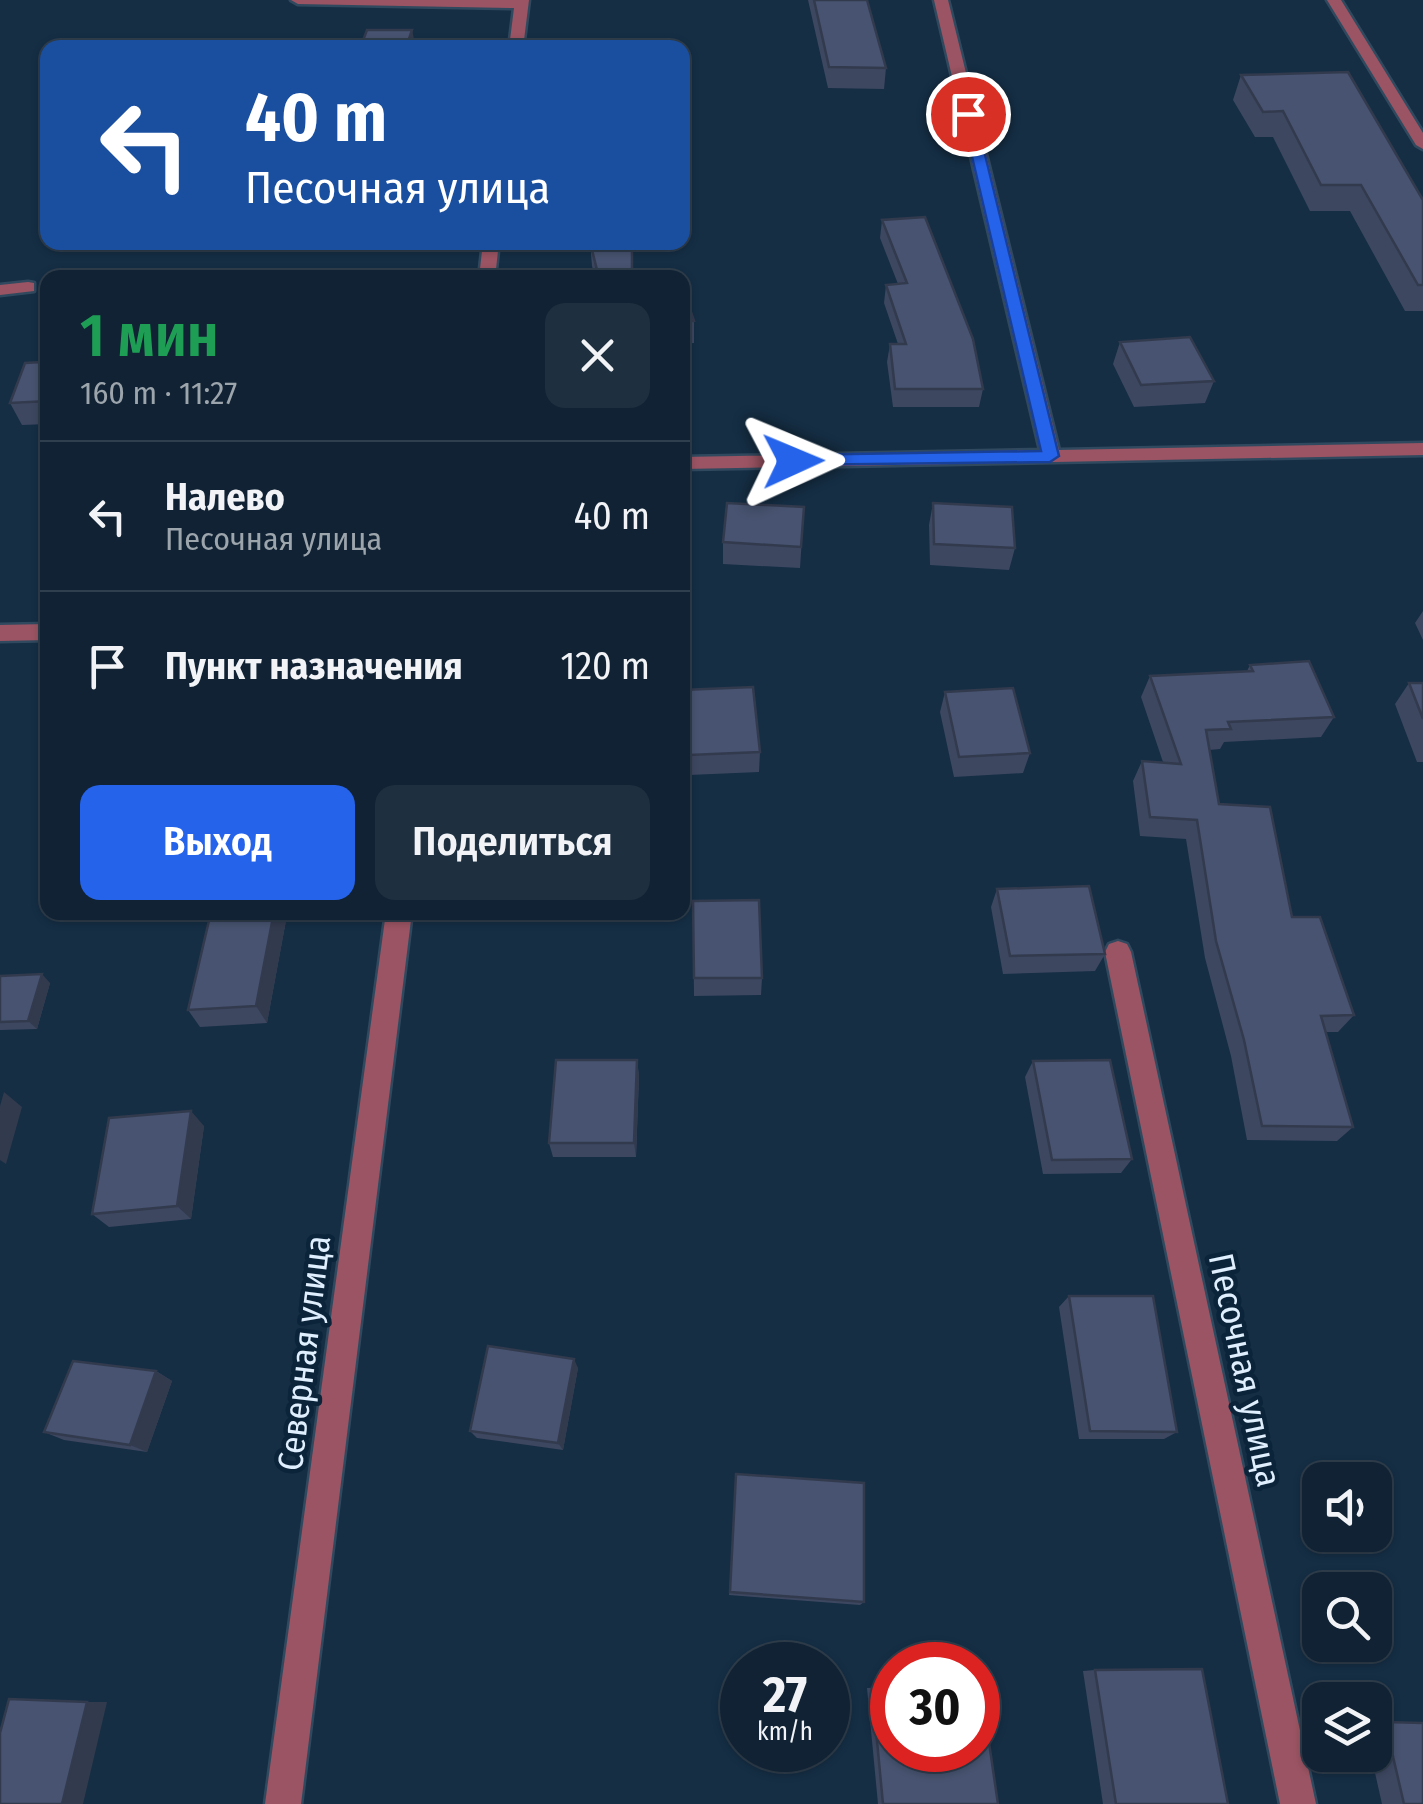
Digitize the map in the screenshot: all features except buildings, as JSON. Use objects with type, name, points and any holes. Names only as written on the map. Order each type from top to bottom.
[{"type":"street","points":[[298,0],[521,2],[517,40]]},
{"type":"street","points":[[941,0],[1050,456]]},
{"type":"street","points":[[1334,0],[1423,146]]},
{"type":"street","points":[[0,290],[28,287]]},
{"type":"street","points":[[690,462],[1423,450]]},
{"type":"street","points":[[0,633],[40,632]]},
{"type":"street","name":"Северная улица","points":[[283,1804],[398,920]]},
{"type":"street","name":"Песочная улица","points":[[1118,952],[1298,1804]]},
{"type":"route","points":[[793,461],[1050,456],[968,114]]}]
